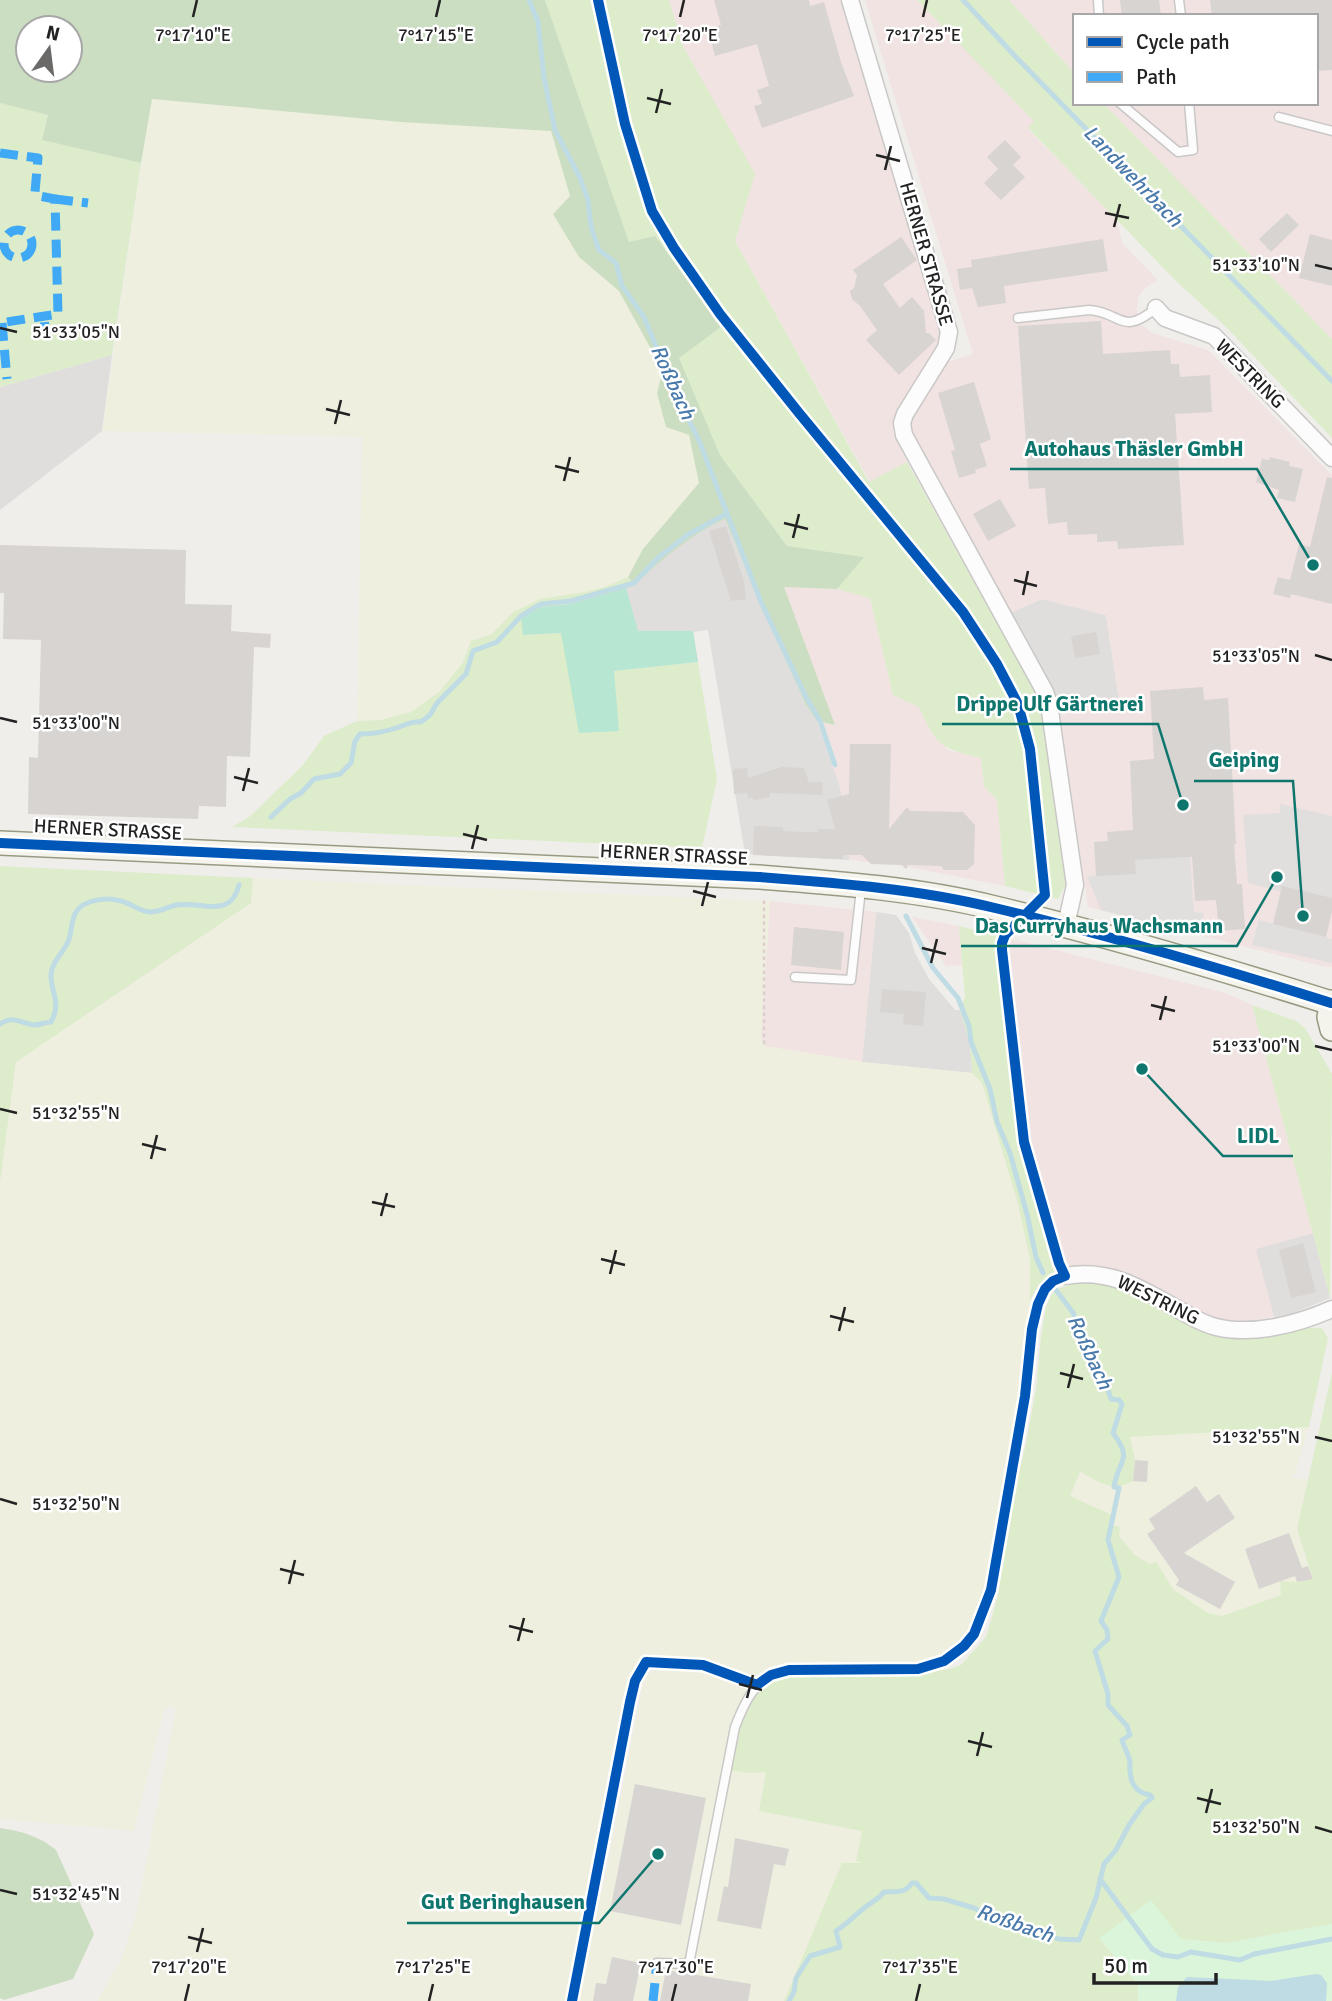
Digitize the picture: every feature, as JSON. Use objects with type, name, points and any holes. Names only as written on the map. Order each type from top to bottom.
[{"type":"main road","name":"HERNER STRASSE","points":[[0,843],[759,877],[861,886],[977,904],[1066,925],[1176,955],[1332,1003]]},
{"type":"main road","points":[[1332,1003],[1329,1017],[1332,1029]]},
{"type":"street","name":"HERNER STRASSE","points":[[850,0],[949,332],[946,348],[905,414],[902,424],[904,435],[1045,692],[1049,704],[1074,885],[1066,925]]},
{"type":"street","name":"WESTRING","points":[[1156,308],[1165,318],[1214,336],[1332,458]]},
{"type":"street","name":"WESTRING","points":[[1065,1276],[1088,1273],[1113,1277],[1201,1322],[1230,1329],[1257,1329],[1306,1320],[1332,1308]]},
{"type":"lane","points":[[1122,105],[1178,152],[1193,150],[1189,105]]},
{"type":"lane","points":[[1279,117],[1332,131]]},
{"type":"lane","points":[[1018,318],[1089,310],[1125,322],[1140,322],[1156,308]]},
{"type":"lane","points":[[794,977],[851,980],[861,886]]},
{"type":"lane","points":[[656,1963],[689,1964],[734,1727],[743,1705],[757,1685],[771,1675],[789,1670],[918,1669],[944,1661],[964,1646],[974,1634],[991,1590],[1038,1304],[1045,1289],[1053,1281],[1065,1276]]},
{"type":"path","points":[[759,877],[765,904],[764,1044]]},
{"type":"shaded area","points":[[669,0],[840,0],[942,335],[897,410],[893,431],[907,462],[870,482],[735,241],[754,174],[683,46]]},
{"type":"shaded area","points":[[865,0],[917,0],[1035,121],[1028,129],[1116,219],[1123,244],[1158,280],[1145,288],[1138,297],[1137,311],[1142,325],[1152,333],[1208,350],[1332,475],[1332,967],[1088,907],[1058,707],[1060,704],[1119,700],[1106,615],[1042,599],[1010,613],[911,434],[912,417],[947,362],[973,354]]},
{"type":"shaded area","points":[[1009,0],[1332,0],[1332,339],[1105,105],[1318,105],[1318,14],[1073,14],[1073,72]]},
{"type":"shaded area","points":[[112,355],[102,431],[0,510],[0,387]]},
{"type":"shaded area","points":[[725,519],[765,615],[806,705],[817,721],[839,783],[848,822],[849,860],[745,854],[708,630],[693,632],[698,662],[542,607],[635,585],[693,535]]},
{"type":"shaded area","points":[[783,586],[837,589],[870,598],[893,695],[919,707],[931,732],[948,750],[981,758],[984,786],[997,800],[1005,886],[908,867],[906,869],[903,866],[849,860],[848,822],[832,766],[837,763],[822,722],[834,725]]},
{"type":"shaded area","points":[[1042,599],[1106,615],[1119,700],[1061,704],[1058,707],[1056,696],[1010,613]]},
{"type":"shaded area","points":[[1280,804],[1332,816],[1332,898],[1291,894],[1248,883],[1243,815],[1280,813]]},
{"type":"shaded area","points":[[1190,857],[1194,912],[1204,913],[1196,935],[1101,910],[1087,876],[1136,874],[1135,860]]},
{"type":"shaded area","points":[[770,901],[876,912],[862,1062],[764,1046],[761,1037]]},
{"type":"shaded area","points":[[876,912],[896,915],[909,933],[915,953],[929,979],[955,1010],[960,1010],[970,1043],[972,1073],[862,1062]]},
{"type":"shaded area","points":[[912,917],[959,926],[962,965],[946,966]]},
{"type":"shaded area","points":[[1259,920],[1332,939],[1332,963],[1252,945]]},
{"type":"shaded area","points":[[1008,938],[1226,993],[1252,1005],[1313,1233],[1256,1249],[1274,1317],[1247,1322],[1227,1322],[1204,1315],[1162,1292],[1106,1267],[1084,1265],[1068,1270],[1027,1134]]},
{"type":"shaded area","points":[[1313,1233],[1330,1298],[1292,1314],[1274,1317],[1255,1249]]},
{"type":"green space","points":[[0,0],[545,0],[629,242],[655,236],[721,327],[679,358],[720,455],[787,546],[864,557],[837,589],[784,587],[835,725],[817,721],[806,705],[725,519],[677,548],[635,585],[628,577],[643,549],[699,483],[689,435],[666,427],[657,393],[661,377],[652,351],[619,291],[579,257],[553,214],[570,196],[551,131],[401,122],[152,99],[141,163],[42,140],[48,115],[0,103]]},
{"type":"green space","points":[[545,0],[669,0],[683,46],[755,174],[735,241],[869,482],[907,462],[1037,695],[1066,884],[1058,899],[1005,886],[997,800],[984,786],[981,758],[948,748],[941,743],[919,707],[893,695],[870,598],[837,589],[863,557],[787,546],[720,455],[678,357],[721,327],[629,242]]},
{"type":"green space","points":[[917,0],[1009,0],[1073,72],[1073,105],[1105,105],[1332,339],[1332,438],[1028,128],[1034,121]]},
{"type":"green space","points":[[151,99],[401,122],[551,131],[570,196],[579,257],[619,291],[652,352],[661,377],[657,393],[689,434],[699,483],[643,549],[628,577],[585,593],[540,599],[513,612],[493,634],[478,638],[468,645],[462,664],[454,675],[440,691],[413,711],[381,720],[357,721],[362,437],[102,431]]},
{"type":"green space","points":[[0,103],[48,115],[42,140],[141,163],[112,355],[0,387]]},
{"type":"green space","points":[[628,577],[635,585],[571,604],[542,607],[523,635],[561,633],[613,671],[698,662],[717,779],[702,848],[232,827],[249,817],[302,766],[324,736],[357,721],[381,720],[413,711],[440,691],[462,664],[471,641],[492,634],[513,612],[540,599],[605,587]]},
{"type":"green space","points":[[626,588],[638,631],[693,631],[698,662],[614,671],[619,731],[579,733],[561,633],[523,635],[521,618],[542,607],[571,604]]},
{"type":"green space","points":[[0,866],[253,878],[251,903],[16,1062],[0,1182]]},
{"type":"green space","points":[[253,878],[770,901],[761,1037],[764,1046],[862,1062],[972,1073],[982,1083],[1018,1204],[1030,1259],[1030,1301],[1021,1393],[984,1597],[976,1626],[953,1651],[932,1660],[911,1664],[791,1664],[760,1675],[745,1676],[704,1662],[662,1658],[641,1662],[631,1678],[571,2001],[97,2001],[122,1957],[135,1918],[176,1710],[170,1704],[164,1711],[134,1831],[0,1819],[0,1182],[16,1062],[251,903]]},
{"type":"green space","points":[[959,926],[1008,938],[1027,1134],[1068,1270],[1045,1281],[1030,1301],[1030,1259],[1018,1204],[982,1083],[972,1073],[970,1043],[960,1010],[965,997]]},
{"type":"green space","points":[[1252,1005],[1296,1021],[1305,1028],[1332,1074],[1330,1298]]},
{"type":"green space","points":[[1086,1280],[1102,1281],[1199,1328],[1322,1328],[1328,1338],[1309,1427],[1130,1437],[1135,1460],[1133,1481],[1112,1486],[1080,1472],[1070,1496],[1114,1516],[1112,1525],[1120,1527],[1119,1536],[1135,1555],[1150,1564],[1156,1562],[1174,1590],[1208,1613],[1222,1616],[1281,1595],[1280,1581],[1313,1579],[1297,1529],[1332,1372],[1332,1924],[1226,1943],[1180,1939],[1099,1938],[1138,1984],[1138,2001],[784,2001],[842,1863],[863,1863],[856,1861],[862,1831],[759,1811],[766,1772],[728,1770],[736,1727],[746,1706],[758,1692],[772,1682],[804,1675],[874,1677],[950,1669],[961,1665],[986,1637],[997,1599],[1016,1482],[1036,1389],[1046,1306],[1054,1290]]},
{"type":"green space","points":[[1309,1427],[1292,1478],[1308,1479],[1297,1529],[1313,1579],[1280,1581],[1281,1595],[1222,1616],[1208,1613],[1174,1590],[1156,1562],[1150,1564],[1135,1555],[1111,1525],[1070,1496],[1080,1472],[1112,1487],[1133,1481],[1135,1460],[1130,1437]]},
{"type":"green space","points":[[661,1666],[703,1669],[726,1675],[745,1687],[746,1691],[733,1725],[750,1773],[766,1771],[759,1811],[862,1831],[869,1863],[793,1982],[784,2001],[574,2001],[580,1968],[605,1879],[644,1677]]},
{"type":"green space","points":[[0,1828],[30,1835],[56,1850],[94,1934],[73,1979],[4,2000],[0,1998]]},
{"type":"green space","points":[[1151,1900],[1181,1939],[1226,1943],[1332,1924],[1332,2001],[1138,2001],[1138,1984],[1099,1938]]},
{"type":"water","points":[[1321,1975],[1327,1983],[1326,2001],[1176,2001],[1178,1987],[1187,1977],[1271,1981]]},
{"type":"building","points":[[714,0],[809,0],[810,6],[824,2],[854,96],[762,128],[754,106],[762,104],[757,90],[769,86],[757,44],[715,56],[708,29],[721,25]]},
{"type":"building","points":[[1120,0],[1159,0],[1161,14],[1122,14]]},
{"type":"building","points":[[1210,0],[1332,0],[1332,70],[1318,71],[1318,14],[1212,14]]},
{"type":"building","points":[[1005,140],[1021,157],[1013,165],[1025,177],[1001,200],[984,183],[998,169],[987,157]]},
{"type":"building","points":[[1287,213],[1299,225],[1271,252],[1259,239]]},
{"type":"building","points":[[1310,234],[1332,240],[1332,286],[1299,278]]},
{"type":"building","points":[[901,237],[917,260],[883,284],[900,308],[912,297],[924,311],[926,333],[936,340],[899,375],[866,340],[877,330],[852,299],[850,291],[854,288],[857,275],[853,270]]},
{"type":"building","points":[[1103,239],[1108,271],[1004,286],[1006,303],[978,307],[972,288],[960,290],[957,269],[972,267],[971,260]]},
{"type":"building","points":[[1101,321],[1103,354],[1170,350],[1171,364],[1179,364],[1180,377],[1210,375],[1212,412],[1175,414],[1184,545],[1118,549],[1117,541],[1097,542],[1097,534],[1068,535],[1067,522],[1048,524],[1045,488],[1029,489],[1018,326]]},
{"type":"building","points":[[974,382],[991,439],[980,444],[987,466],[975,470],[976,473],[959,478],[951,451],[955,450],[938,393]]},
{"type":"building","points":[[1270,457],[1290,462],[1289,466],[1303,469],[1295,502],[1277,498],[1279,490],[1256,482],[1262,459],[1269,460]]},
{"type":"building","points":[[1327,477],[1332,478],[1332,604],[1291,594],[1290,598],[1273,594],[1278,577],[1290,580],[1299,544],[1310,547]]},
{"type":"building","points":[[1000,499],[1016,526],[988,541],[973,514]]},
{"type":"building","points":[[726,526],[744,582],[746,599],[731,601],[709,531]]},
{"type":"building","points":[[0,545],[186,550],[185,604],[232,605],[231,631],[271,634],[270,648],[254,647],[250,757],[227,756],[226,807],[199,806],[198,819],[28,814],[29,757],[38,758],[41,640],[3,639],[4,593],[0,593]]},
{"type":"building","points":[[1096,632],[1100,654],[1075,658],[1071,636]]},
{"type":"building","points":[[1203,687],[1204,700],[1228,698],[1234,844],[1237,884],[1242,884],[1245,929],[1219,931],[1216,900],[1195,901],[1192,857],[1135,860],[1136,874],[1096,876],[1094,842],[1108,841],[1107,832],[1133,830],[1130,761],[1154,759],[1150,691]]},
{"type":"building","points":[[850,744],[891,744],[889,829],[907,807],[910,811],[963,812],[975,825],[974,864],[967,870],[908,865],[906,869],[902,865],[871,864],[862,855],[843,855],[843,859],[834,859],[753,855],[754,826],[783,827],[783,831],[804,832],[835,829],[827,800],[849,794]]},
{"type":"building","points":[[782,767],[804,768],[809,782],[823,782],[822,795],[770,793],[770,797],[753,800],[748,798],[747,793],[734,794],[733,769],[747,768],[748,778]]},
{"type":"building","points":[[1282,886],[1332,898],[1326,937],[1273,924]]},
{"type":"building","points":[[794,927],[844,932],[841,970],[791,965]]},
{"type":"building","points":[[882,989],[926,992],[923,1026],[903,1024],[904,1014],[880,1012]]},
{"type":"building","points":[[1303,1243],[1316,1292],[1291,1298],[1279,1250]]},
{"type":"building","points":[[1135,1460],[1148,1461],[1147,1482],[1133,1481]]},
{"type":"building","points":[[1196,1486],[1207,1502],[1219,1494],[1235,1518],[1184,1553],[1235,1582],[1220,1609],[1176,1585],[1179,1580],[1147,1534],[1155,1529],[1149,1519]]},
{"type":"building","points":[[1289,1533],[1302,1568],[1308,1566],[1313,1579],[1297,1582],[1295,1576],[1259,1589],[1245,1549]]},
{"type":"building","points":[[635,1784],[706,1798],[681,1925],[610,1911]]},
{"type":"building","points":[[735,1838],[789,1849],[785,1866],[774,1864],[761,1929],[717,1921],[724,1886],[728,1887]]},
{"type":"building","points":[[612,1957],[641,1963],[633,2001],[593,2001],[596,1983],[606,1984]]},
{"type":"building","points":[[666,1970],[751,1984],[748,2001],[660,2001]]},
{"type":"waterway","name":"Roßbach","points":[[529,0],[538,22],[544,78],[555,130],[580,178],[588,200],[591,227],[599,250],[616,263],[622,286],[644,317],[700,443],[761,602],[820,721],[835,765]]},
{"type":"waterway","name":"Landwehrbach","points":[[963,0],[1332,381]]},
{"type":"waterway","points":[[271,817],[314,779],[340,774],[351,763],[355,741],[360,734],[421,722],[430,715],[437,703],[466,674],[473,651],[497,642],[521,616],[541,604],[571,601],[634,583],[659,557],[689,534],[726,514]]},
{"type":"waterway","points":[[0,1024],[13,1020],[34,1025],[51,1022],[56,1009],[51,982],[52,971],[68,942],[74,915],[85,904],[103,899],[116,900],[150,912],[186,904],[214,907],[229,902],[235,896],[239,885]]},
{"type":"waterway","name":"Roßbach","points":[[906,916],[933,968],[958,998],[969,1026],[971,1042],[990,1089],[997,1122],[1010,1153],[1036,1257],[1043,1273]]},
{"type":"waterway","name":"Roßbach","points":[[789,2001],[794,1992],[796,1978],[810,1956],[840,1947],[836,1931],[884,1892],[903,1890],[912,1883],[916,1883],[929,1898],[944,1899],[974,1908],[1005,1923],[1021,1924],[1059,1939],[1079,1940],[1096,1898],[1104,1864],[1116,1850],[1144,1804],[1152,1798],[1133,1784],[1130,1761],[1122,1740],[1130,1735],[1127,1726],[1108,1705],[1108,1694],[1095,1651],[1108,1639],[1107,1630],[1101,1621],[1119,1577],[1108,1540],[1119,1488],[1114,1487],[1124,1455],[1113,1433],[1122,1404],[1119,1400],[1111,1399],[1103,1375],[1097,1372],[1089,1357],[1087,1339],[1074,1322],[1074,1314],[1056,1290]]},
{"type":"waterway","points":[[1100,1879],[1152,1949],[1163,1955],[1178,1957],[1191,1952],[1240,1960],[1254,1954],[1332,1939]]},
{"type":"marked path","points":[[0,153],[38,158],[35,192],[39,196],[55,199],[58,314],[0,323]]},
{"type":"marked path","points":[[55,199],[88,203]]},
{"type":"marked path","points":[[18,230],[28,234],[32,244],[28,254],[18,258],[8,254],[4,244],[8,234],[18,230]]},
{"type":"marked path","points":[[34,331],[45,329],[44,316]]},
{"type":"marked path","points":[[2,323],[7,379]]},
{"type":"marked path","points":[[653,2001],[657,1963]]},
{"type":"cycle path","points":[[572,2001],[630,1702],[635,1681],[646,1662],[703,1665],[757,1685],[771,1675],[789,1670],[918,1669],[944,1661],[964,1646],[974,1634],[991,1590],[1038,1304],[1045,1289],[1053,1281],[1065,1276],[1024,1142],[1002,950],[1005,935],[1045,895],[1030,749],[1018,704],[997,664],[963,612],[720,314],[674,248],[652,211],[625,124],[598,0]]},
{"type":"cycle path","points":[[0,843],[759,877],[878,888],[966,901],[1038,918],[1331,1003]]},
{"type":"place","name":"Autohaus Thäsler GmbH","points":[[1313,565]]},
{"type":"place","name":"Drippe Ulf Gärtnerei","points":[[1183,805]]},
{"type":"place","name":"Das Curryhaus Wachsmann","points":[[1277,877]]},
{"type":"place","name":"Geiping","points":[[1303,916]]},
{"type":"place","name":"LIDL","points":[[1142,1069]]},
{"type":"place","name":"Gut Beringhausen","points":[[658,1854]]}]
